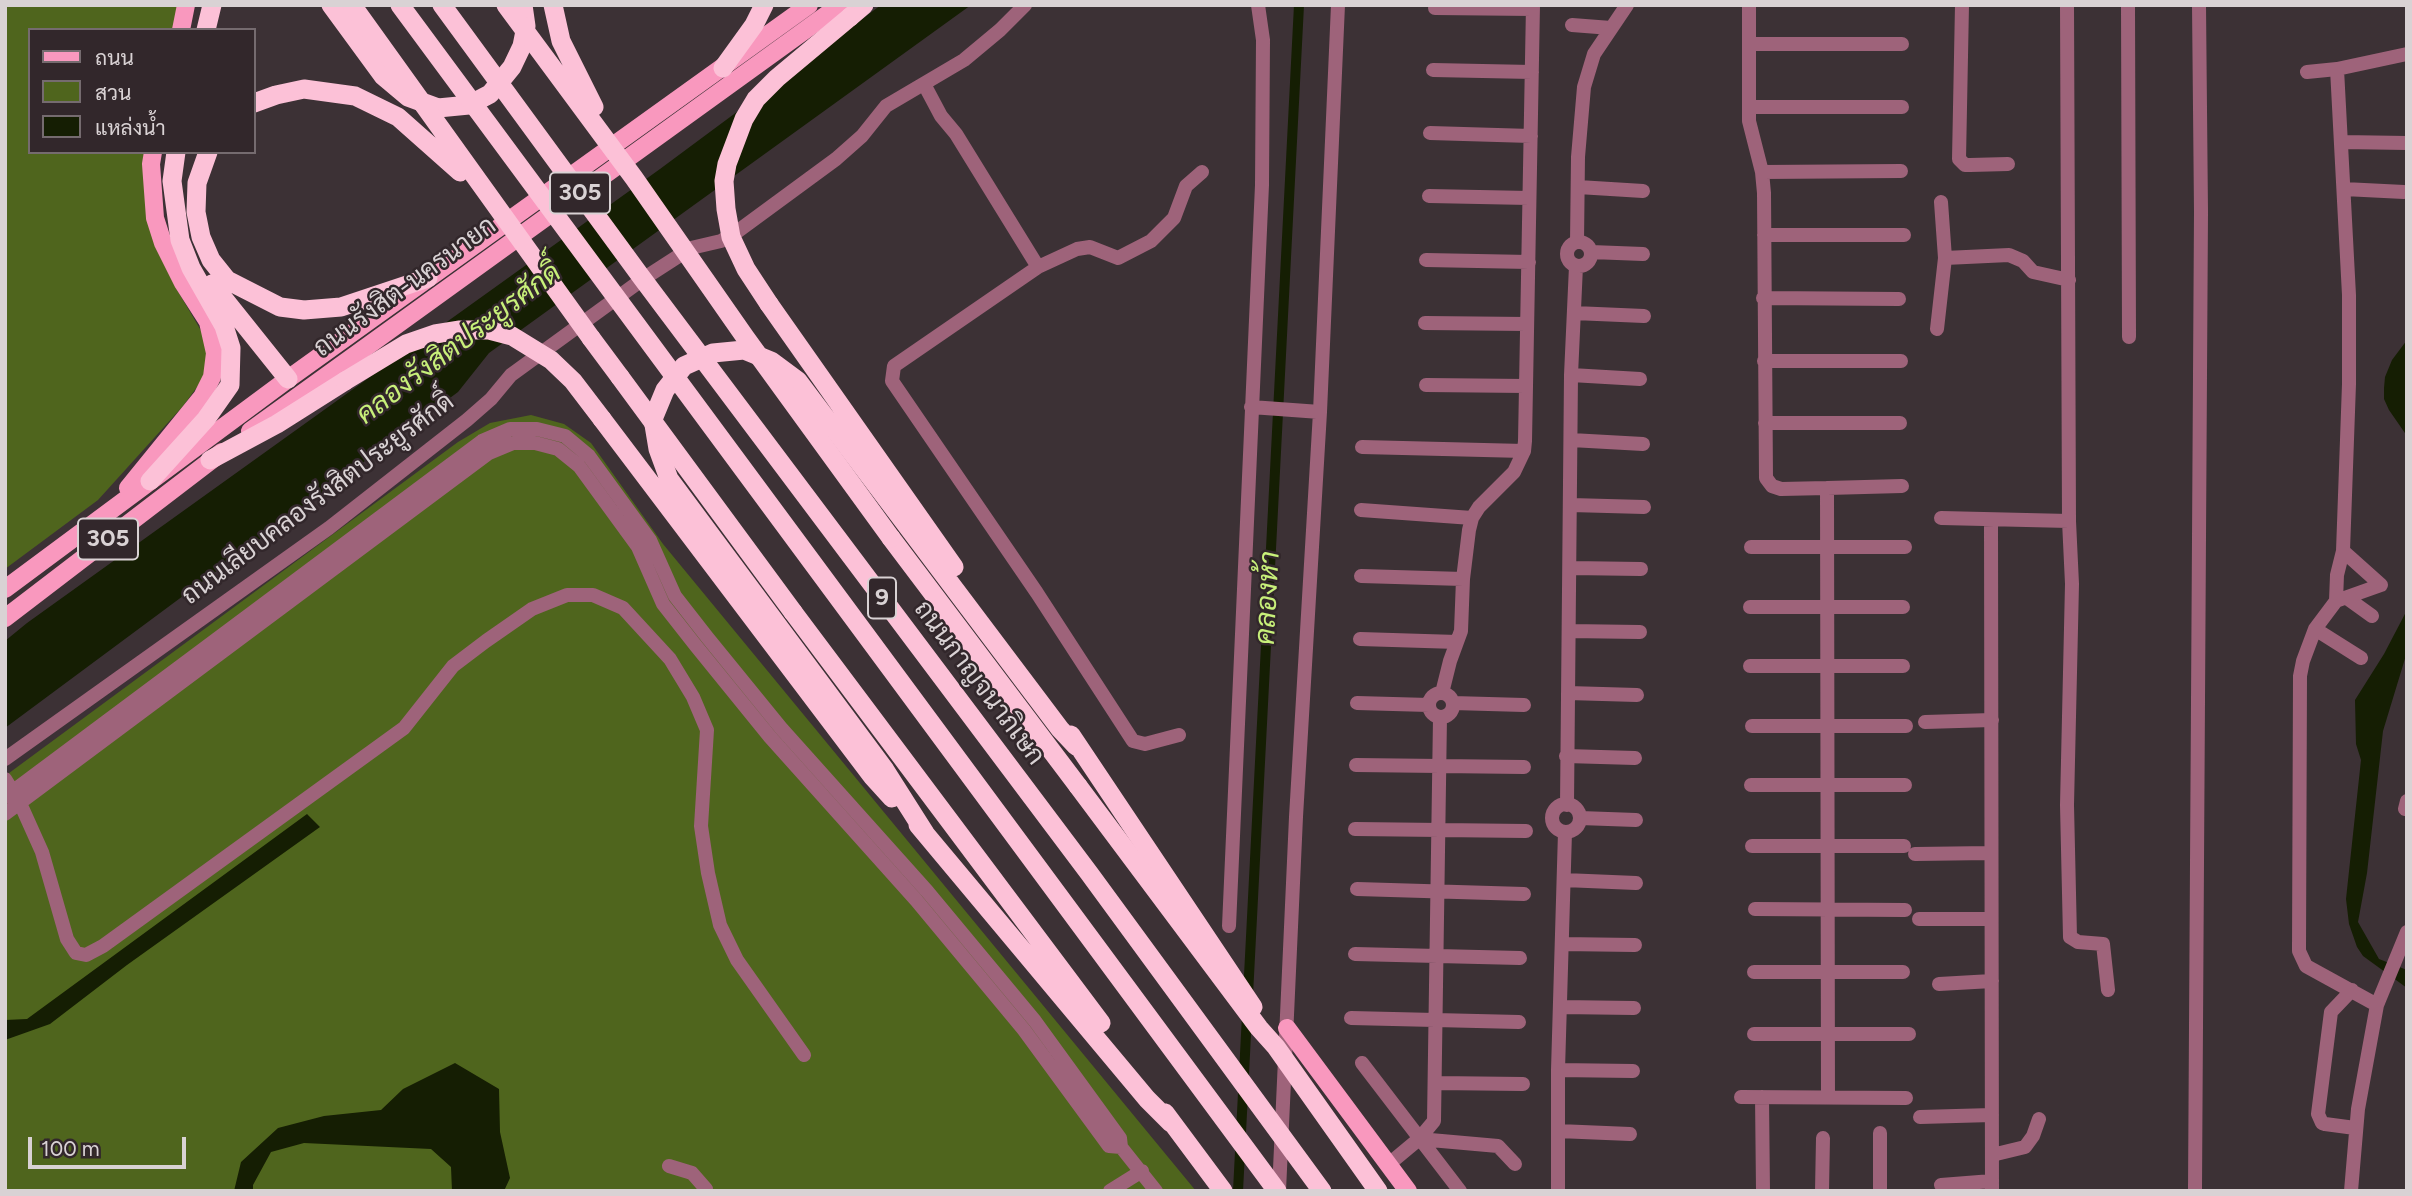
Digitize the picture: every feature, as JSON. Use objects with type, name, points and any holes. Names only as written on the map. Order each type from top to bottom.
[{"type":"highway","points":[[206,28],[212,5]]},
{"type":"highway","points":[[331,5],[383,76],[408,97],[438,108],[469,105],[490,94],[512,67],[522,46],[526,26],[523,5]]},
{"type":"highway","points":[[352,5],[518,238],[1147,1100],[1171,1123],[1223,1191]]},
{"type":"highway","name":"9","points":[[400,5],[1278,1191]]},
{"type":"highway","name":"ถนนกาญจนาภิเษก","points":[[442,5],[642,278],[1089,873],[1322,1191]]},
{"type":"highway","points":[[506,5],[634,178],[891,538],[1276,1047],[1378,1191]]},
{"type":"highway","points":[[553,5],[561,41],[578,78],[634,178]]},
{"type":"highway","points":[[723,68],[754,25],[764,5]]},
{"type":"highway","points":[[851,9],[756,99],[744,119],[727,164],[724,181],[732,237],[746,269],[769,304],[1066,726],[1096,776],[1160,866],[1264,1023],[1276,1047]]},
{"type":"highway","points":[[256,102],[304,89],[355,96],[379,106],[415,129],[458,169],[518,238]]},
{"type":"highway","points":[[150,481],[206,419],[230,385],[231,348],[224,326],[180,240],[172,181],[176,154]]},
{"type":"highway","points":[[207,154],[197,183],[196,212],[201,237],[211,260],[227,280],[280,307],[304,310],[341,307],[428,278]]},
{"type":"highway","points":[[183,249],[288,379]]},
{"type":"highway","points":[[210,460],[277,424],[406,344],[435,334],[460,330],[489,330],[512,336],[551,360],[573,381],[872,776],[1063,984]]},
{"type":"highway","points":[[925,833],[885,770],[669,479],[658,449],[653,419],[665,390],[684,366],[713,353],[744,350],[771,361],[798,381],[1060,729],[1076,746]]},
{"type":"main road","points":[[181,28],[186,5]]},
{"type":"main road","name":"ถนนรังสิต-นครนายก","points":[[5,589],[288,379],[809,5]]},
{"type":"main road","name":"ถนนรังสิต-นครนายก","points":[[5,618],[210,460],[320,380],[851,9]]},
{"type":"main road","points":[[105,515],[186,420],[212,377],[214,339],[208,322],[183,283],[163,243],[155,218],[153,154]]},
{"type":"main road","points":[[288,379],[320,380]]},
{"type":"main road","points":[[1287,1028],[1408,1191]]},
{"type":"street","name":"ถนนเลียบคลองรังสิตประยูรศักดิ์","points":[[5,758],[329,528],[467,420],[522,367],[670,260],[691,248],[721,241],[738,231],[836,159],[862,136],[886,106],[947,71],[982,46],[1025,5]]},
{"type":"street","points":[[1229,926],[1256,408],[1263,150],[1263,40],[1258,5]]},
{"type":"street","points":[[1577,242],[1584,87],[1594,54],[1627,5]]},
{"type":"street","points":[[1749,5],[1750,131],[1762,172],[1768,482],[1781,489],[1902,486]]},
{"type":"street","points":[[1962,5],[1959,159],[1965,165],[2008,164]]},
{"type":"street","points":[[2067,5],[2069,521],[2072,584],[2067,805],[2070,937],[2078,942],[2102,944],[2108,990]]},
{"type":"street","points":[[2128,5],[2129,337]]},
{"type":"street","points":[[2195,1191],[2201,212],[2199,5]]},
{"type":"street","points":[[1278,1191],[1338,6]]},
{"type":"street","points":[[1435,8],[1533,7],[1524,451],[1514,472],[1479,507],[1472,518],[1463,579],[1463,622],[1447,698],[1450,713],[1440,717],[1432,713],[1429,705],[1433,696],[1447,698],[1524,705]]},
{"type":"street","points":[[1573,25],[1611,28]]},
{"type":"street","points":[[1749,44],[1902,44]]},
{"type":"street","points":[[2307,72],[2337,69],[2407,54]]},
{"type":"street","points":[[2337,69],[2349,333],[2343,551],[2337,575],[2342,600]]},
{"type":"street","points":[[1433,70],[1532,72]]},
{"type":"street","points":[[923,84],[1038,267]]},
{"type":"street","points":[[1749,107],[1902,107]]},
{"type":"street","points":[[1430,133],[1531,136]]},
{"type":"street","points":[[2342,142],[2407,143]]},
{"type":"street","points":[[1762,172],[1901,171]]},
{"type":"street","points":[[1179,735],[1145,744],[1133,741],[1037,593],[892,381],[894,366],[1038,267],[1077,249],[1090,247],[1118,258],[1151,241],[1174,218],[1186,186],[1202,172]]},
{"type":"street","points":[[1578,187],[1643,191]]},
{"type":"street","points":[[2344,189],[2404,192]]},
{"type":"street","points":[[1429,196],[1529,198]]},
{"type":"street","points":[[1937,329],[1945,258],[1941,202]]},
{"type":"street","points":[[1764,235],[1904,235]]},
{"type":"street","points":[[1577,242],[1588,245],[1591,252],[1588,263],[1576,266],[1568,260],[1566,252],[1570,245],[1577,242]]},
{"type":"street","points":[[1591,252],[1643,254]]},
{"type":"street","points":[[1945,258],[2010,255],[2023,261],[2033,272],[2069,280]]},
{"type":"street","points":[[1426,260],[1529,262]]},
{"type":"street","points":[[1567,805],[1571,375],[1576,266]]},
{"type":"street","points":[[1763,298],[1899,299]]},
{"type":"street","points":[[1574,313],[1644,316]]},
{"type":"street","points":[[1425,323],[1527,324]]},
{"type":"street","points":[[1764,361],[1901,360]]},
{"type":"street","points":[[1571,375],[1640,379]]},
{"type":"street","points":[[1426,385],[1527,386]]},
{"type":"street","points":[[1256,408],[1317,412]]},
{"type":"street","points":[[1765,423],[1900,424]]},
{"type":"street","points":[[5,814],[11,792],[482,441],[510,429],[537,429],[565,436],[589,456],[650,540],[675,596],[701,641],[771,737],[855,822],[1024,1030],[1109,1146],[1121,1147],[1156,1191]]},
{"type":"street","points":[[1571,440],[1643,444]]},
{"type":"street","points":[[1362,447],[1524,451]]},
{"type":"street","points":[[1827,488],[1828,1097]]},
{"type":"street","points":[[1571,505],[1644,507]]},
{"type":"street","points":[[1361,510],[1472,518]]},
{"type":"street","points":[[1941,518],[2069,521]]},
{"type":"street","points":[[1941,1185],[1992,1186],[1991,520]]},
{"type":"street","points":[[1751,547],[1905,547]]},
{"type":"street","points":[[2343,551],[2381,585],[2342,600],[2315,629],[2306,650],[2300,676],[2299,951],[2306,966],[2377,1005]]},
{"type":"street","points":[[1571,568],[1642,569]]},
{"type":"street","points":[[1361,576],[1463,579]]},
{"type":"street","points":[[11,792],[42,852],[67,939],[76,953],[86,955],[103,946],[404,728],[453,666],[486,641],[532,609],[567,595],[593,595],[623,608],[670,659],[693,697],[707,730],[701,826],[720,925],[737,960],[804,1055]]},
{"type":"street","points":[[2342,600],[2372,616]]},
{"type":"street","points":[[1749,607],[1903,607]]},
{"type":"street","points":[[2315,629],[2361,658]]},
{"type":"street","points":[[1570,631],[1640,632]]},
{"type":"street","points":[[1360,639],[1457,642]]},
{"type":"street","points":[[1750,666],[1903,666]]},
{"type":"street","points":[[1568,694],[1637,695]]},
{"type":"street","points":[[1357,703],[1429,705]]},
{"type":"street","points":[[1389,1164],[1419,1139],[1434,1121],[1440,717]]},
{"type":"street","points":[[1925,722],[1992,720]]},
{"type":"street","points":[[1752,726],[1906,726]]},
{"type":"street","points":[[1566,756],[1635,758]]},
{"type":"street","points":[[1356,765],[1524,767]]},
{"type":"street","points":[[1751,785],[1905,785]]},
{"type":"street","points":[[1567,805],[1576,808],[1580,818],[1577,828],[1565,832],[1557,828],[1553,817],[1556,809],[1567,805]]},
{"type":"street","points":[[1580,818],[1636,820]]},
{"type":"street","points":[[1355,829],[1526,831]]},
{"type":"street","points":[[1558,1191],[1558,1070],[1565,832]]},
{"type":"street","points":[[1752,846],[1828,845],[1990,853]]},
{"type":"street","points":[[1564,880],[1636,883]]},
{"type":"street","points":[[1357,889],[1524,894]]},
{"type":"street","points":[[1755,909],[1905,910]]},
{"type":"street","points":[[1919,919],[1990,919]]},
{"type":"street","points":[[2351,1191],[2355,1128],[2377,1005],[2407,932]]},
{"type":"street","points":[[1562,944],[1635,945]]},
{"type":"street","points":[[1355,954],[1520,958]]},
{"type":"street","points":[[1754,972],[1903,972]]},
{"type":"street","points":[[1939,984],[1992,981]]},
{"type":"street","points":[[2352,990],[2331,1012],[2318,1114],[2322,1123],[2355,1128]]},
{"type":"street","points":[[1561,1007],[1634,1008]]},
{"type":"street","points":[[1351,1018],[1519,1022]]},
{"type":"street","points":[[1754,1034],[1909,1034]]},
{"type":"street","points":[[1362,1063],[1460,1191]]},
{"type":"street","points":[[1558,1070],[1633,1071]]},
{"type":"street","points":[[1436,1083],[1523,1084]]},
{"type":"street","points":[[1741,1097],[1906,1098]]},
{"type":"street","points":[[1762,1097],[1763,1191]]},
{"type":"street","points":[[1920,1117],[1992,1115]]},
{"type":"street","points":[[1992,1155],[2025,1147],[2033,1136],[2039,1119]]},
{"type":"street","points":[[1558,1131],[1630,1134]]},
{"type":"street","points":[[1880,1133],[1880,1191]]},
{"type":"street","points":[[1822,1191],[1823,1138]]},
{"type":"street","points":[[1419,1139],[1498,1146],[1514,1164]]},
{"type":"street","points":[[670,1166],[692,1173],[709,1190]]},
{"type":"street","points":[[1110,1191],[1142,1171]]},
{"type":"green space","points":[[5,5],[182,5],[176,28],[28,28],[28,154],[148,154],[176,288],[203,334],[208,372],[183,406],[98,500],[5,569]]},
{"type":"green space","points":[[531,415],[564,424],[591,443],[663,544],[1196,1191],[5,1191],[5,776],[458,442],[490,423]]},
{"type":"water","name":"คลองรังสิตประยูรศักดิ์","points":[[881,5],[971,5],[489,353],[458,392],[5,728],[5,641],[660,169]]},
{"type":"water","points":[[2407,340],[2407,436],[2389,410],[2384,399],[2384,388],[2392,360]]},
{"type":"water","points":[[2407,610],[2407,652],[2383,731],[2367,873],[2358,922],[2379,959],[2407,970],[2407,988],[2363,956],[2349,924],[2346,899],[2361,760],[2356,744],[2355,700]]},
{"type":"water","points":[[307,814],[320,827],[127,965],[50,1024],[5,1040],[5,1020],[27,1019]]},
{"type":"water","points":[[455,1063],[499,1089],[500,1132],[510,1178],[504,1191],[452,1191],[451,1167],[431,1149],[304,1143],[271,1152],[253,1185],[253,1191],[234,1191],[241,1162],[278,1128],[324,1116],[381,1110],[403,1089]]},
{"type":"waterway","name":"คลองห้า","points":[[1248,995],[1299,5]]},
{"type":"waterway","name":"คลองห้า","points":[[1238,1191],[1247,1015]]}]
